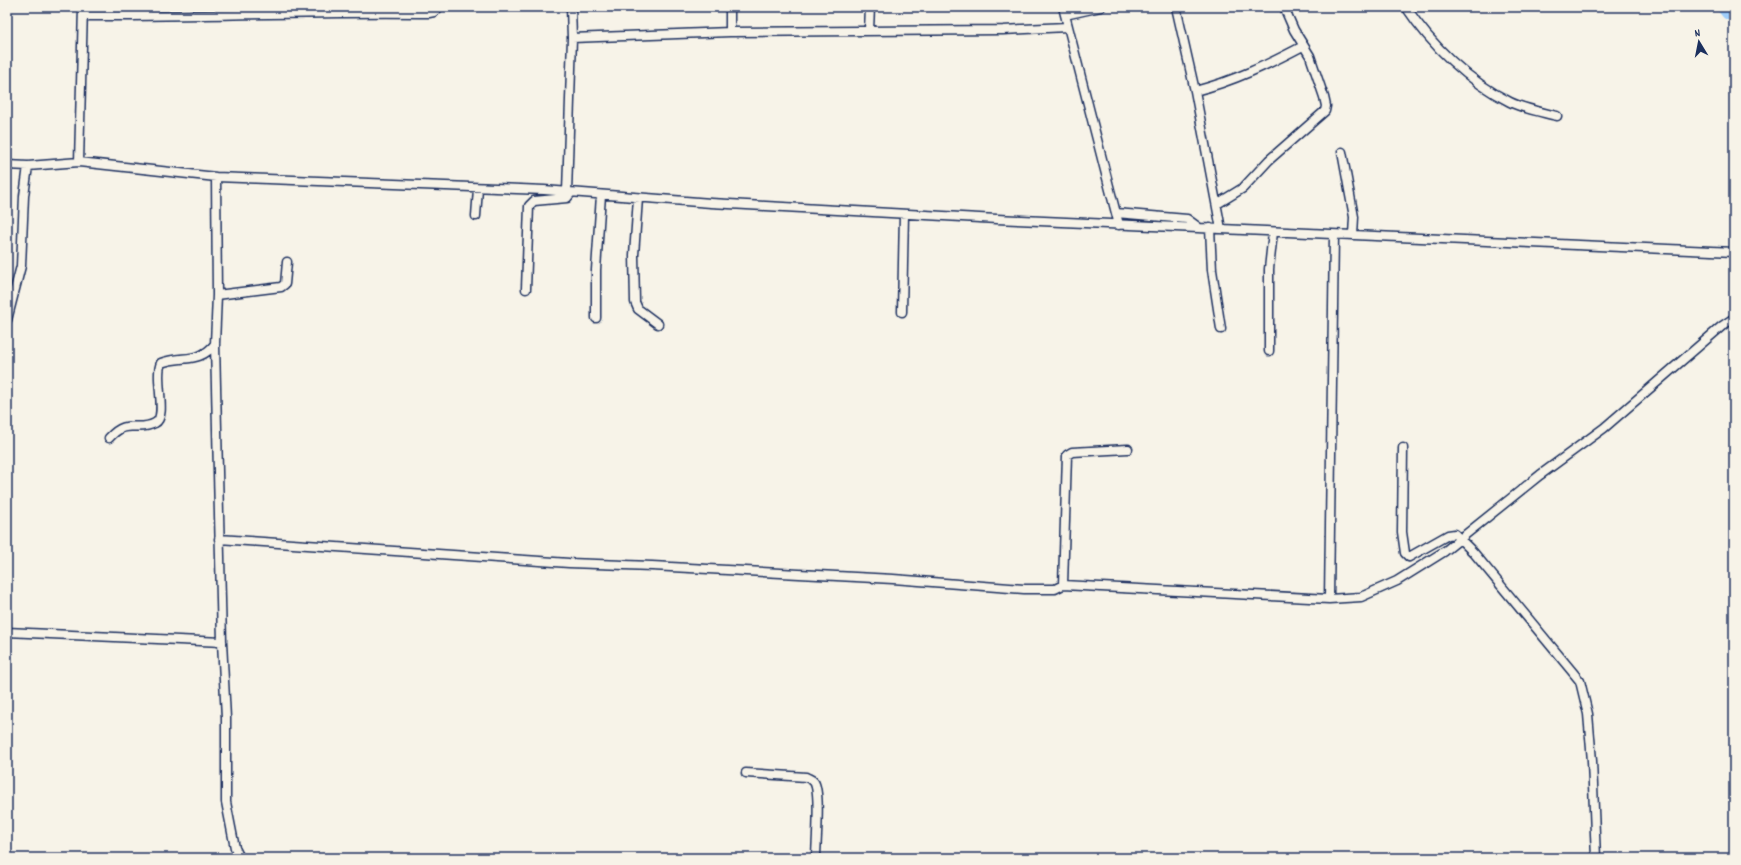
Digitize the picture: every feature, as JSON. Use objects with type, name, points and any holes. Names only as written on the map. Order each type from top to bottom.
[{"type":"street","points":[[79,162],[83,11],[157,16],[328,12],[429,13],[434,12],[439,7]]},
{"type":"street","points":[[526,289],[529,206],[534,201],[567,198],[569,192],[572,38],[571,7]]},
{"type":"street","points":[[730,7],[730,32]]},
{"type":"street","points":[[869,30],[870,7]]},
{"type":"street","points":[[1101,7],[1064,11],[1119,225]]},
{"type":"street","points":[[1176,7],[1195,91],[1221,229]]},
{"type":"street","points":[[1217,204],[1243,188],[1269,160],[1325,111],[1326,106],[1324,97],[1310,56],[1294,30],[1284,7]]},
{"type":"street","points":[[1406,7],[1415,20],[1469,78],[1511,103],[1557,116]]},
{"type":"street","points":[[572,38],[730,32],[1003,30],[1067,27]]},
{"type":"street","points":[[1195,91],[1221,84],[1256,70],[1303,46]]},
{"type":"street","points":[[1342,152],[1354,217],[1353,235]]},
{"type":"street","points":[[7,165],[28,166],[79,162],[216,177],[569,192],[638,198],[904,214],[1119,225],[1198,227],[1334,235],[1734,252]]},
{"type":"street","points":[[7,320],[21,266],[24,196],[28,166]]},
{"type":"street","points":[[216,177],[217,295],[215,344],[222,642],[226,718],[226,802],[235,848],[240,858]]},
{"type":"street","points":[[476,216],[478,189]]},
{"type":"street","points":[[596,318],[596,270],[601,195]]},
{"type":"street","points":[[638,198],[634,255],[635,302],[638,309],[658,324]]},
{"type":"street","points":[[902,312],[904,214]]},
{"type":"street","points":[[1116,214],[1187,219],[1198,227]]},
{"type":"street","points":[[1210,228],[1212,270],[1221,329]]},
{"type":"street","points":[[1269,351],[1270,269],[1273,232]]},
{"type":"street","points":[[1329,599],[1334,235]]},
{"type":"street","points":[[217,295],[281,287],[285,284],[287,262]]},
{"type":"street","points":[[219,539],[569,563],[892,579],[1024,589],[1055,589],[1063,585],[1329,599],[1361,597],[1397,581],[1461,539],[1540,476],[1604,428],[1722,326],[1734,318]]},
{"type":"street","points":[[109,438],[117,430],[124,426],[147,426],[156,423],[160,419],[161,409],[158,370],[161,363],[171,360],[188,359],[208,353],[215,344]]},
{"type":"street","points":[[1403,448],[1402,532],[1405,553],[1409,557],[1448,535],[1455,534],[1461,539],[1580,681],[1588,714],[1592,761],[1596,858]]},
{"type":"street","points":[[1063,585],[1067,455],[1072,452],[1128,449]]},
{"type":"street","points":[[7,632],[222,642]]},
{"type":"street","points":[[746,773],[793,776],[812,780],[816,787],[816,858]]},
{"type":"waterway","points":[[1723,7],[1728,13],[1734,16]]}]
